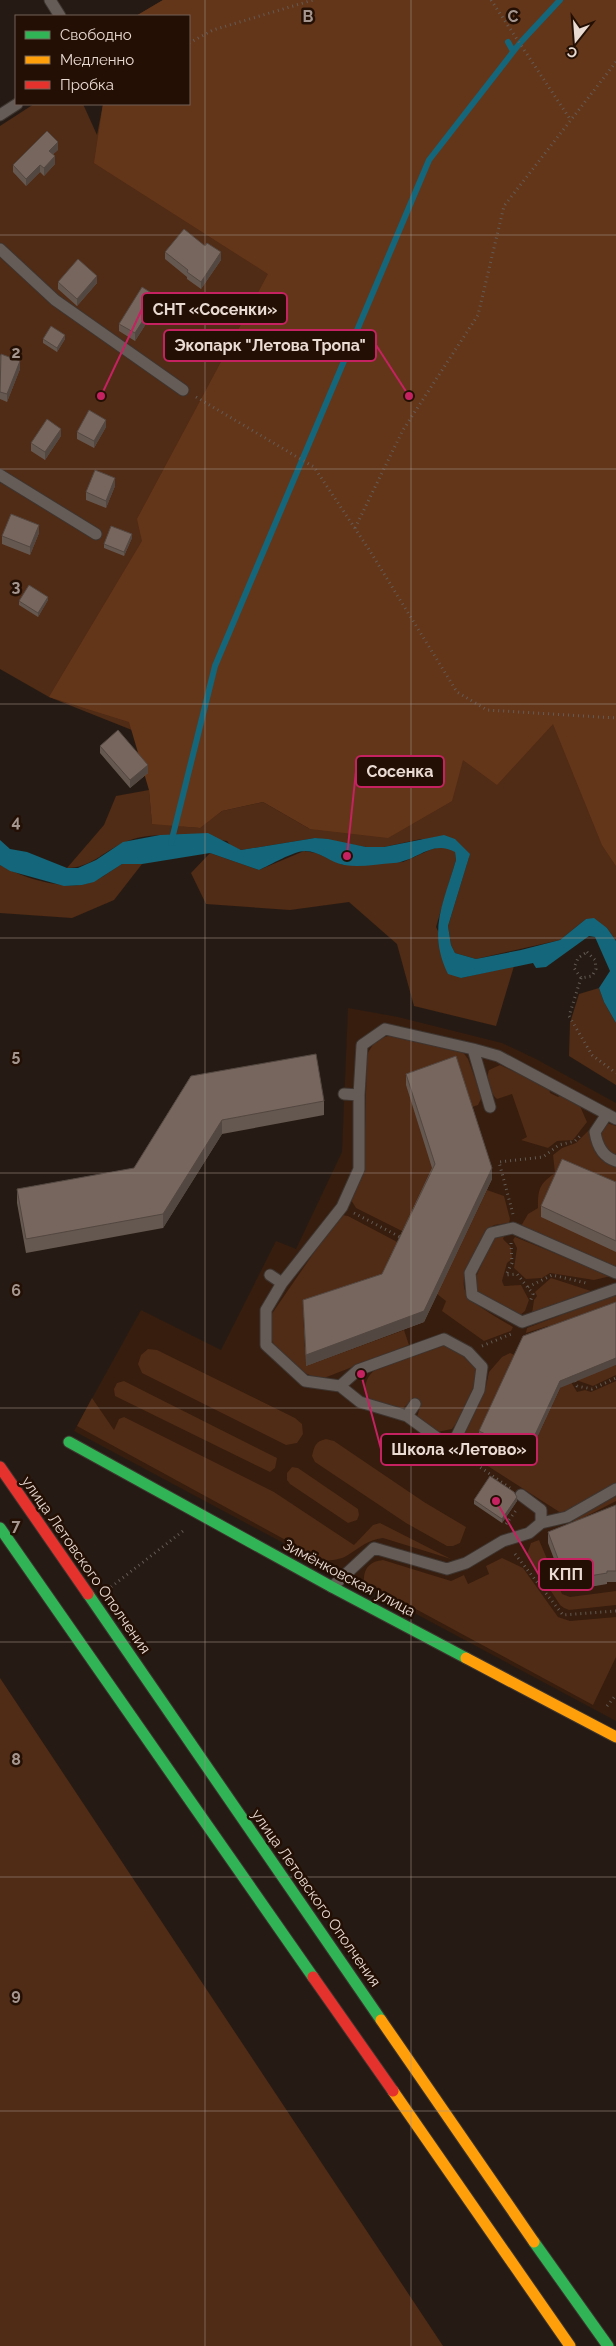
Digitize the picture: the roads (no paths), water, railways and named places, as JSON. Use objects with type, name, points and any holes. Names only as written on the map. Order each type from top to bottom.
[{"type":"main road","name":"Зимёнковская улица","points":[[69,1442],[332,1587],[616,1737]]},
{"type":"main road","name":"улица Летовского Ополчения","points":[[0,1467],[608,2346]]},
{"type":"main road","points":[[0,1528],[570,2346]]},
{"type":"main road","points":[[542,2253],[596,2308]]},
{"type":"main road","points":[[544,2310],[560,2346]]},
{"type":"lane","points":[[50,0],[59,15]]},
{"type":"lane","points":[[0,115],[15,105]]},
{"type":"lane","points":[[0,249],[55,300],[183,390]]},
{"type":"lane","points":[[0,475],[96,534]]},
{"type":"lane","points":[[340,1386],[358,1370],[444,1339],[468,1352],[482,1367],[479,1390],[451,1448],[407,1416],[360,1402],[340,1386],[306,1381],[266,1345],[266,1310],[282,1283],[342,1207],[359,1169],[359,1094],[362,1045],[385,1029],[498,1056],[556,1091],[611,1116],[595,1132],[597,1145],[610,1159],[616,1161]]},
{"type":"lane","points":[[473,1049],[490,1108]]},
{"type":"lane","points":[[344,1094],[359,1094]]},
{"type":"lane","points":[[616,1273],[513,1228],[491,1233],[470,1273],[472,1296],[522,1322],[616,1290]]},
{"type":"lane","points":[[270,1275],[282,1283]]},
{"type":"lane","points":[[407,1416],[415,1404]]},
{"type":"lane","points":[[332,1587],[374,1548],[447,1569],[466,1563],[503,1540],[529,1533],[541,1523],[567,1517],[616,1489]]},
{"type":"lane","points":[[521,1495],[541,1510],[541,1523]]},
{"type":"water","points":[[208,833],[241,850],[315,838],[366,847],[384,847],[444,835],[455,839],[470,854],[448,926],[451,945],[455,953],[476,959],[521,950],[560,940],[586,919],[594,918],[607,928],[616,941],[616,1023],[604,1002],[599,988],[610,971],[595,937],[589,936],[546,967],[536,968],[533,963],[461,978],[448,974],[442,958],[438,930],[443,903],[456,860],[455,852],[447,849],[432,849],[402,861],[369,866],[339,864],[316,853],[305,851],[259,870],[210,853],[142,864],[122,864],[94,882],[64,886],[10,871],[0,865],[0,840],[10,849],[27,852],[67,868],[78,868],[96,860],[123,842],[160,835]]},
{"type":"waterway","points":[[171,843],[215,666],[429,160],[520,43],[560,0]]},
{"type":"waterway","points":[[508,42],[513,51]]},
{"type":"place","name":"СНТ «Сосенки»","points":[[101,396]]},
{"type":"place","name":"Экопарк \"Летова Тропа\"","points":[[409,396]]},
{"type":"place","name":"Сосенка","points":[[347,856]]},
{"type":"place","name":"Школа «Летово»","points":[[361,1374]]},
{"type":"place","name":"КПП","points":[[496,1501]]}]
